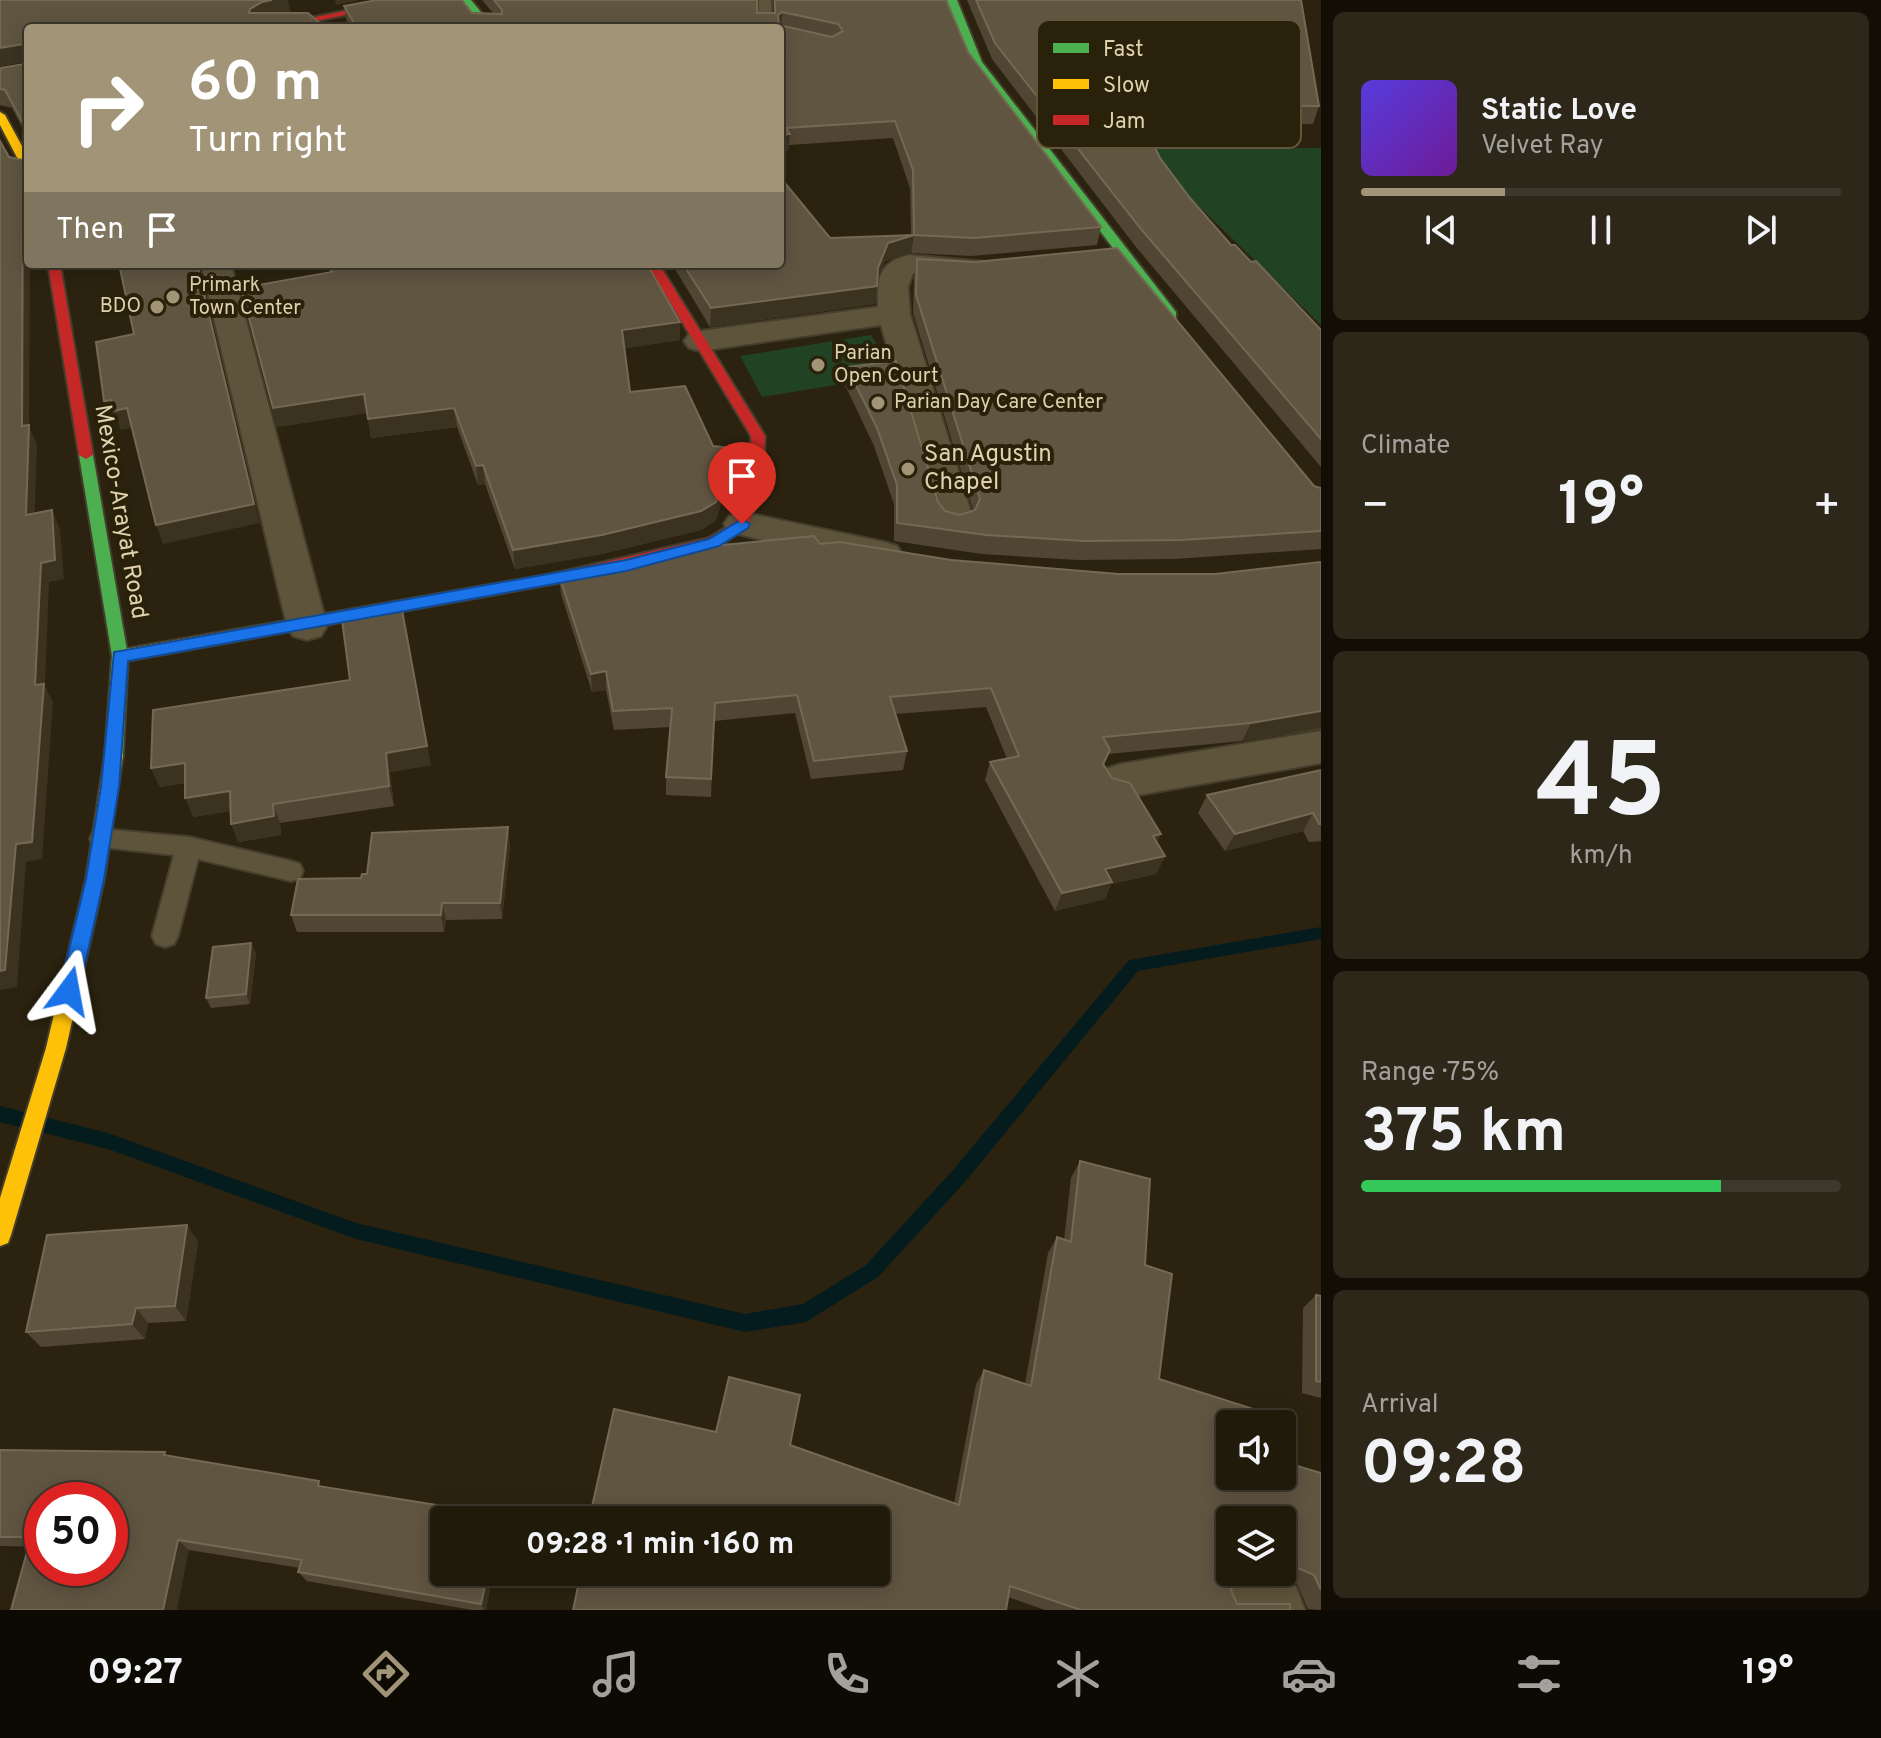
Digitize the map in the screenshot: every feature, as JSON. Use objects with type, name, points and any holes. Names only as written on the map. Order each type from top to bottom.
[{"type":"main road","points":[[288,24],[413,0]]},
{"type":"main road","points":[[466,0],[486,24]]},
{"type":"main road","points":[[952,0],[977,62],[1108,256],[1182,329]]},
{"type":"main road","points":[[0,115],[24,160]]},
{"type":"main road","name":"Mexico-Arayat Road","points":[[0,1235],[56,1048],[102,839],[114,761],[120,656],[55,268]]},
{"type":"main road","points":[[120,656],[307,626],[671,556],[714,542],[742,524],[756,488],[758,436],[655,268]]},
{"type":"street","points":[[955,519],[894,314],[893,287],[899,268],[903,265],[920,263],[971,268],[1012,265]]},
{"type":"street","points":[[217,268],[307,626]]},
{"type":"street","points":[[700,341],[894,314]]},
{"type":"street","points":[[742,524],[919,561]]},
{"type":"street","points":[[1121,781],[1321,747]]},
{"type":"lane","points":[[765,0],[765,24]]},
{"type":"lane","points":[[102,839],[189,847],[291,871]]},
{"type":"lane","points":[[165,936],[189,847]]},
{"type":"green space","points":[[1321,148],[1321,325],[1140,149]]},
{"type":"green space","name":"Parian Open Court","points":[[871,335],[896,375],[762,397],[740,356]]},
{"type":"building","points":[[0,0],[272,0],[262,2],[250,9],[249,13],[308,13],[321,24],[24,24],[24,44],[0,48]]},
{"type":"building","points":[[377,0],[462,0],[472,13],[502,14],[494,0],[757,0],[757,13],[775,13],[775,0],[946,0],[968,52],[1037,143],[1037,148],[1041,148],[1101,227],[974,238],[914,235],[913,170],[895,121],[786,128],[790,134],[784,135],[784,26],[832,37],[843,31],[838,24],[782,12],[778,15],[779,24],[355,24],[344,6]]},
{"type":"building","points":[[976,0],[1301,0],[1319,106],[1301,106],[1301,20],[1037,20],[1037,97],[995,43]]},
{"type":"building","points":[[24,64],[24,125],[5,90],[0,89],[0,68]]},
{"type":"building","points":[[0,141],[9,157],[23,160],[22,426],[29,425],[26,515],[52,510],[55,560],[41,563],[35,685],[44,684],[32,842],[16,844],[5,970],[0,971]]},
{"type":"building","points":[[1077,148],[1155,148],[1190,198],[1231,245],[1235,245],[1251,262],[1256,261],[1321,330],[1321,439],[1141,229]]},
{"type":"building","points":[[784,182],[830,238],[914,235],[888,243],[878,268],[877,286],[711,308],[686,268],[784,268]]},
{"type":"building","points":[[1117,248],[1314,486],[1321,488],[1321,531],[1182,540],[1084,541],[986,535],[897,523],[897,485],[877,428],[847,367],[896,361],[938,502],[945,511],[960,515],[975,510],[980,499],[916,295],[917,259],[975,262]]},
{"type":"building","points":[[120,268],[198,268],[254,504],[156,525],[127,408],[114,411],[111,400],[104,401],[96,342],[134,334]]},
{"type":"building","points":[[330,268],[649,268],[680,322],[622,330],[630,392],[685,386],[713,446],[733,448],[716,502],[701,511],[602,535],[513,550],[483,465],[476,466],[454,408],[368,419],[364,394],[273,408],[241,288],[332,272]]},
{"type":"building","points":[[814,536],[820,544],[840,542],[951,560],[1119,574],[1215,574],[1321,562],[1321,711],[1251,723],[1103,737],[1110,750],[1103,764],[1112,778],[1130,783],[1161,834],[1153,836],[1165,856],[1105,869],[1112,882],[1062,893],[990,762],[1019,756],[991,688],[890,697],[907,751],[814,761],[797,695],[715,703],[711,779],[666,777],[672,708],[613,711],[606,671],[591,674],[559,575],[704,542],[702,547]]},
{"type":"building","points":[[402,610],[427,746],[386,753],[389,786],[273,804],[274,816],[231,824],[230,791],[185,798],[185,763],[151,768],[153,710],[350,680],[342,620]]},
{"type":"building","points":[[1321,770],[1321,824],[1313,813],[1235,834],[1207,795]]},
{"type":"building","points":[[508,827],[500,903],[442,903],[441,915],[291,915],[298,879],[361,878],[362,874],[367,874],[372,833]]},
{"type":"building","points":[[251,943],[246,994],[206,998],[213,947]]},
{"type":"building","points":[[1080,1161],[1150,1179],[1145,1265],[1172,1274],[1159,1379],[1256,1410],[1216,1410],[1216,1490],[1296,1490],[1296,1466],[1321,1473],[1321,1590],[1314,1575],[1296,1567],[1296,1506],[1216,1506],[1216,1586],[1233,1586],[1231,1590],[1237,1604],[1290,1604],[1290,1610],[1081,1610],[1010,1586],[1006,1610],[573,1610],[578,1586],[890,1586],[890,1506],[592,1506],[614,1409],[716,1432],[729,1377],[800,1395],[790,1445],[959,1505],[984,1370],[1031,1386],[1057,1237],[1071,1242]]},
{"type":"building","points":[[187,1225],[175,1306],[136,1308],[132,1324],[26,1332],[47,1235]]},
{"type":"building","points":[[1316,1295],[1321,1296],[1321,1382],[1316,1381]]},
{"type":"building","points":[[0,1450],[165,1452],[164,1455],[319,1481],[318,1486],[437,1505],[430,1506],[430,1586],[485,1586],[481,1604],[298,1572],[302,1560],[178,1540],[163,1610],[11,1610],[24,1563],[24,1586],[128,1586],[128,1482],[24,1482],[24,1537],[0,1537]]},
{"type":"waterway","points":[[0,1114],[108,1141],[356,1231],[745,1323],[806,1313],[872,1271],[959,1176],[1134,965],[1321,933]]},
{"type":"traffic: fast","points":[[466,0],[486,24]]},
{"type":"traffic: fast","points":[[952,0],[977,62],[1037,140]]},
{"type":"traffic: fast","points":[[1043,148],[1171,315]]},
{"type":"traffic: fast","points":[[86,455],[120,656],[114,755]]},
{"type":"traffic: slow","points":[[0,115],[24,160]]},
{"type":"traffic: slow","points":[[120,656],[563,577]]},
{"type":"traffic: slow","points":[[0,1235],[56,1048],[95,879],[114,755]]},
{"type":"traffic: jam","points":[[288,24],[413,0]]},
{"type":"traffic: jam","points":[[55,268],[86,455]]},
{"type":"traffic: jam","points":[[563,577],[714,542],[742,524],[756,488],[758,436],[655,268]]},
{"type":"place","name":"Primark Town Center","points":[[173,297]]},
{"type":"place","name":"BDO","points":[[157,307]]},
{"type":"place","name":"Parian Open Court","points":[[818,365]]},
{"type":"place","name":"Parian Day Care Center","points":[[878,403]]},
{"type":"place","name":"San Agustin Chapel","points":[[908,469]]},
{"type":"route","points":[[69,991],[95,879],[114,761],[120,656],[307,626],[671,556],[714,542],[742,524]]}]
